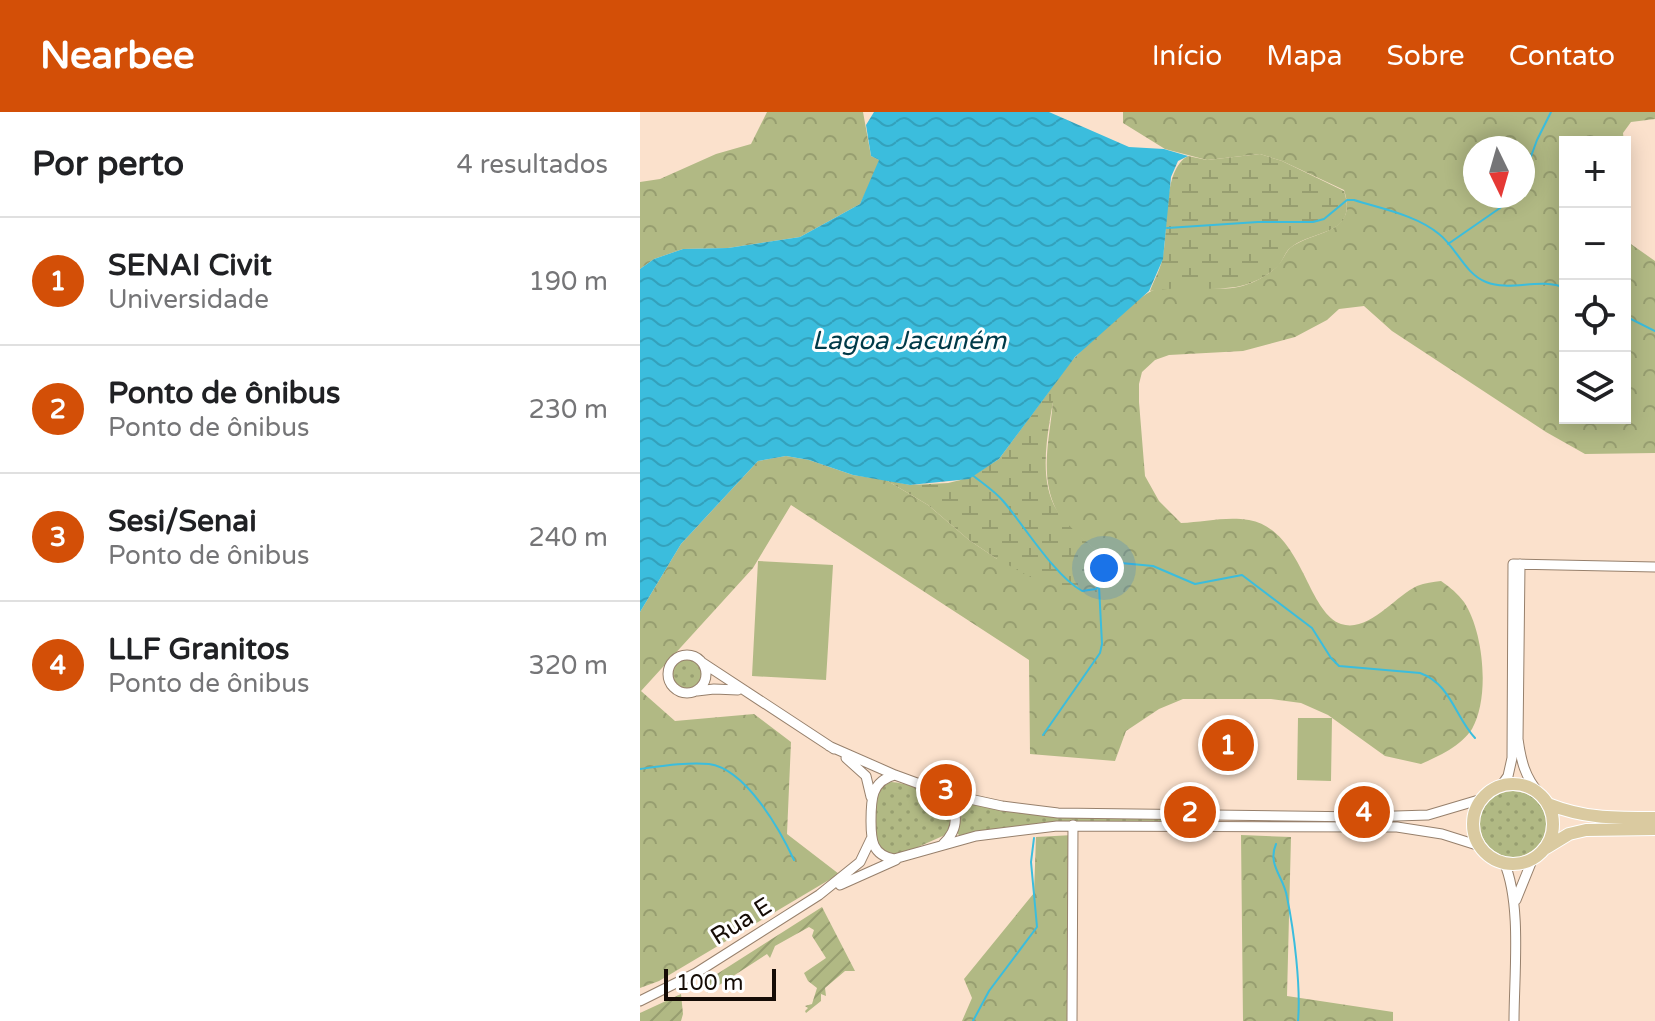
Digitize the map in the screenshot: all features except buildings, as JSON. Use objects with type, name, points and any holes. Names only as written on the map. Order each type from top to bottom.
[{"type":"main road","points":[[1655,818],[1597,818],[1574,814],[1521,785],[1501,786],[1482,799],[1475,811],[1473,825],[1480,846],[1491,856],[1516,863],[1533,858],[1569,834],[1586,830],[1655,829]]},
{"type":"main road","points":[[1544,799],[1553,827],[1544,849]]},
{"type":"street","points":[[1517,564],[1655,567]]},
{"type":"street","points":[[1501,786],[1508,776],[1512,758],[1517,564]]},
{"type":"street","points":[[1517,564],[1518,739],[1528,781],[1544,799]]},
{"type":"street","points":[[744,691],[724,688],[685,693],[676,690],[670,683],[668,670],[675,659],[692,655],[863,771],[871,797],[871,839],[880,854],[889,858],[899,859],[943,844],[994,833],[1073,825],[1397,827],[1442,834],[1480,846]]},
{"type":"street","points":[[694,692],[706,680],[707,671],[703,663]]},
{"type":"street","points":[[829,746],[943,792],[1014,808],[1077,814],[1378,817],[1428,815],[1482,799]]},
{"type":"street","points":[[871,797],[879,783],[895,775]]},
{"type":"street","points":[[943,792],[952,804],[956,819],[954,830],[943,844]]},
{"type":"street","points":[[1072,1021],[1073,825]]},
{"type":"street","name":"Rua E","points":[[640,1001],[696,973],[819,895],[857,866],[867,852],[871,839]]},
{"type":"street","points":[[1514,907],[1533,858]]},
{"type":"street","name":"Rua E","points":[[819,895],[899,859]]},
{"type":"street","points":[[1504,862],[1512,880],[1514,907],[1514,1021]]},
{"type":"green space","points":[[767,112],[863,112],[871,156],[879,160],[860,204],[800,237],[728,248],[683,249],[654,259],[640,269],[640,182],[660,179],[716,154],[751,144]]},
{"type":"green space","points":[[1123,112],[1655,112],[1655,119],[1631,122],[1623,136],[1559,136],[1559,424],[1631,424],[1631,244],[1655,261],[1655,453],[1585,454],[1546,432],[1392,331],[1364,306],[1339,309],[1327,320],[1295,337],[1243,351],[1169,355],[1155,360],[1142,372],[1139,402],[1145,476],[1159,501],[1181,523],[1241,519],[1267,527],[1293,554],[1319,604],[1341,624],[1351,625],[1372,619],[1409,591],[1429,583],[1441,581],[1464,602],[1480,647],[1483,683],[1478,716],[1462,741],[1421,764],[1385,756],[1328,715],[1301,703],[1271,699],[1183,699],[1159,709],[1126,731],[1115,761],[1030,754],[1029,660],[791,505],[753,568],[641,691],[675,721],[754,714],[791,742],[787,834],[839,874],[659,981],[640,988],[640,612],[681,544],[758,461],[786,456],[809,460],[853,475],[886,480],[928,505],[997,559],[1097,551],[1061,518],[1049,488],[1047,463],[1053,392],[1061,373],[1098,335],[1148,293],[1180,286],[1227,288],[1249,284],[1276,267],[1290,248],[1340,223],[1347,205],[1344,190],[1260,154],[1207,160],[1165,149],[1123,123]]},
{"type":"green space","points":[[1260,154],[1282,161],[1344,191],[1347,206],[1345,217],[1330,230],[1289,249],[1275,269],[1248,284],[1150,291],[1162,260],[1170,186],[1180,163],[1188,156],[1207,160]]},
{"type":"green space","points":[[1056,382],[1046,451],[1048,486],[1061,516],[1097,551],[1097,572],[1075,587],[1040,582],[997,559],[928,505],[886,480],[910,485],[948,483],[969,478],[999,459]]},
{"type":"green space","points":[[758,561],[833,565],[826,680],[752,676]]},
{"type":"green space","points":[[687,657],[699,662],[704,674],[699,686],[687,691],[675,686],[670,674],[675,662]]},
{"type":"green space","points":[[1298,718],[1332,718],[1331,781],[1297,780]]},
{"type":"green space","points":[[891,782],[920,789],[946,803],[952,822],[945,835],[900,855],[882,851],[874,824],[875,803],[878,794]]},
{"type":"green space","points":[[1506,791],[1520,791],[1532,796],[1541,805],[1546,824],[1544,837],[1537,848],[1520,857],[1506,857],[1494,852],[1485,843],[1480,831],[1480,817],[1485,805],[1494,796]]},
{"type":"green space","points":[[961,802],[1050,817],[1181,819],[1181,822],[1049,822],[960,836],[957,833]]},
{"type":"green space","points":[[1073,835],[1074,1021],[962,1021],[972,998],[964,979],[1034,893],[1036,837]]},
{"type":"green space","points":[[1241,835],[1291,837],[1287,996],[1393,1012],[1393,1021],[1243,1021]]},
{"type":"green space","points":[[822,907],[855,971],[845,971],[825,988],[826,996],[821,994],[821,1001],[806,1013],[808,1008],[805,1006],[812,1004],[817,988],[804,973],[826,958],[812,936],[814,930],[809,927],[775,946],[770,958],[767,954],[707,993],[706,981]]},
{"type":"green space","points":[[681,994],[681,1021],[640,1021],[640,1013]]},
{"type":"water","name":"Lagoa Jacuném","points":[[874,112],[1049,112],[1129,147],[1164,149],[1188,156],[1178,161],[1171,177],[1163,259],[1149,291],[1075,357],[999,459],[969,479],[910,485],[853,475],[809,460],[786,456],[758,461],[681,544],[640,612],[640,269],[654,259],[683,249],[728,248],[800,237],[860,204],[879,160],[871,156],[866,125]]},
{"type":"waterway","points":[[1535,145],[1551,112]]},
{"type":"waterway","name":"Lagoa Jacuném","points":[[1167,228],[1313,222],[1324,219],[1347,200],[1354,200],[1398,213],[1430,227],[1445,239],[1472,273],[1486,282],[1505,286],[1559,286]]},
{"type":"waterway","points":[[1448,244],[1500,208]]},
{"type":"waterway","name":"Lagoa Jacuném","points":[[1631,319],[1655,331]]},
{"type":"waterway","points":[[971,474],[1000,498],[1051,563],[1082,591],[1096,589],[1121,563],[1153,566],[1195,584],[1242,575],[1312,628],[1339,666],[1420,673],[1430,678],[1446,693],[1475,738]]},
{"type":"waterway","points":[[1043,735],[1100,653],[1099,586]]},
{"type":"waterway","points":[[640,769],[692,764],[723,768],[760,803],[794,860]]},
{"type":"waterway","points":[[973,1021],[989,991],[1037,927],[1031,862],[1034,838]]},
{"type":"waterway","points":[[1276,844],[1274,858],[1285,890],[1294,942],[1299,992],[1298,1021]]},
{"type":"place","name":"SENAI Civit","points":[[1228,745]]},
{"type":"place","name":"Sesi/Senai","points":[[946,790]]},
{"type":"place","name":"Ponto de ônibus","points":[[1190,812]]},
{"type":"place","name":"LLF Granitos","points":[[1364,812]]}]
